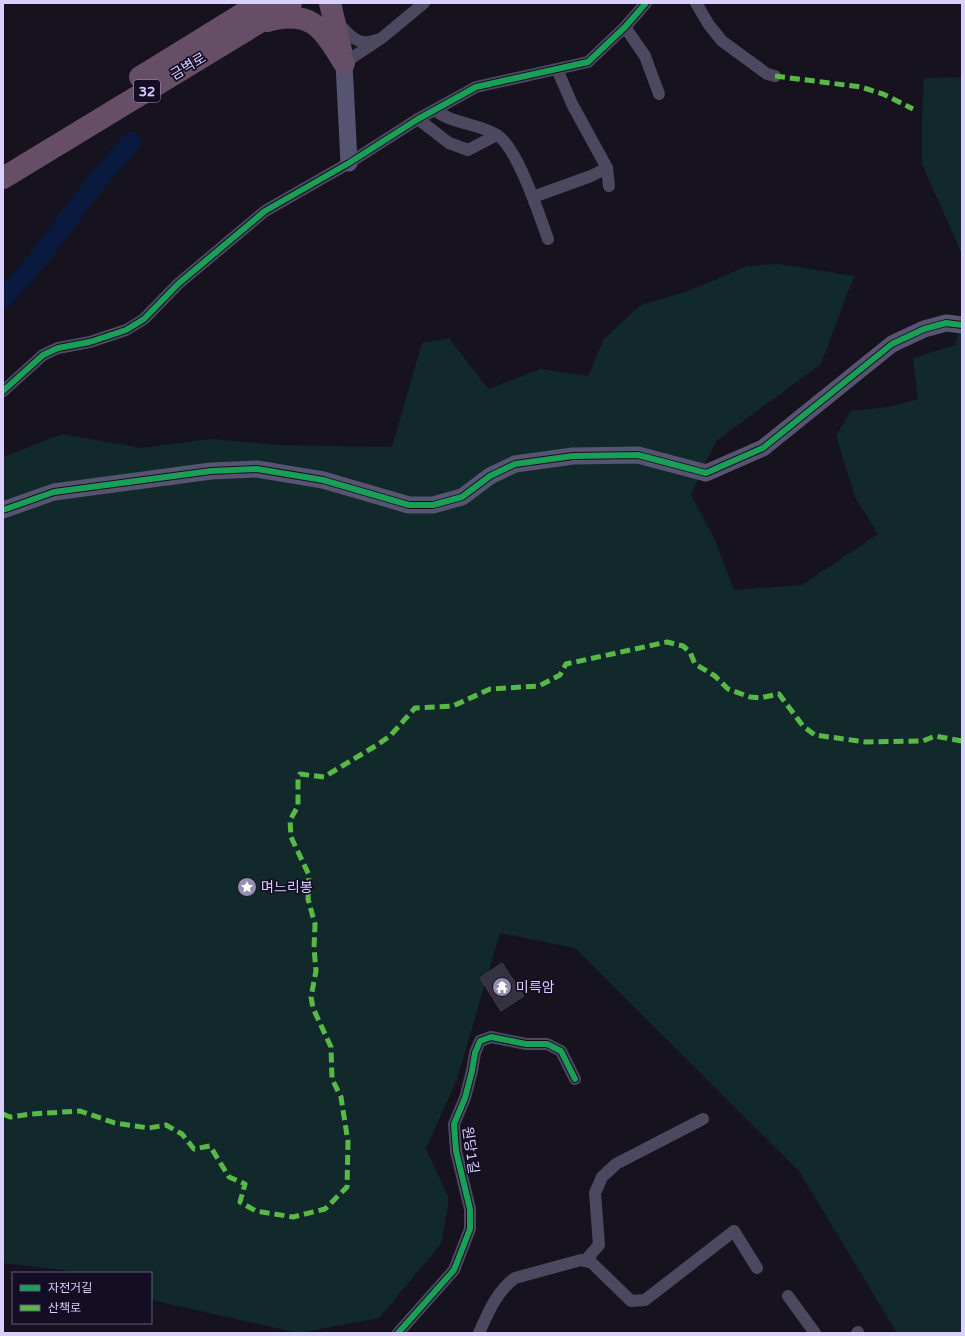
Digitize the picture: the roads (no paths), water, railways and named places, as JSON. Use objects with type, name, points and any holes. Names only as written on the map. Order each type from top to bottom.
[{"type":"highway","points":[[226,24],[249,3]]},
{"type":"highway","name":"금벽로","points":[[3,162],[226,24],[291,3]]},
{"type":"highway","points":[[330,3],[344,63]]},
{"type":"highway","points":[[343,3],[344,63]]},
{"type":"highway","points":[[260,13],[302,18],[314,23],[329,39],[344,63]]},
{"type":"highway","name":"금벽로","points":[[3,178],[260,13]]},
{"type":"street","points":[[349,164],[344,63],[383,37],[424,3]]},
{"type":"street","points":[[3,391],[43,355],[58,348],[90,342],[126,330],[144,319],[178,284],[265,211],[349,164],[418,119],[476,88],[588,62],[625,27],[646,3]]},
{"type":"street","points":[[696,3],[709,25],[722,41],[767,74],[775,76]]},
{"type":"street","points":[[625,27],[645,56],[659,94]]},
{"type":"street","points":[[343,28],[354,40],[362,42],[369,42],[383,37]]},
{"type":"street","points":[[557,69],[572,104],[607,168],[609,186]]},
{"type":"street","points":[[435,110],[442,116],[479,127],[497,135],[510,150],[533,197],[548,240]]},
{"type":"street","points":[[418,119],[449,143],[468,150],[497,135]]},
{"type":"street","points":[[533,197],[591,176],[607,168]]},
{"type":"street","points":[[3,510],[54,492],[211,471],[257,469],[323,480],[409,505],[433,505],[462,497],[490,476],[515,464],[573,456],[638,454],[706,473],[763,448],[892,344],[924,329],[946,323],[962,325]]},
{"type":"street","name":"원당1길","points":[[398,1333],[454,1270],[470,1229],[470,1209],[456,1151],[454,1124],[464,1098],[472,1071],[475,1053],[480,1041],[491,1037],[526,1044],[547,1044],[562,1051],[575,1079]]},
{"type":"street","points":[[585,1261],[599,1245],[595,1193],[602,1177],[616,1164],[703,1119]]},
{"type":"street","points":[[479,1333],[495,1299],[506,1285],[514,1278],[581,1260],[592,1263],[631,1301],[638,1302],[646,1300],[734,1231],[757,1268]]},
{"type":"street","points":[[788,1296],[815,1333]]},
{"type":"waterway","points":[[3,298],[33,265],[90,189],[131,142]]},
{"type":"place","name":"며느리봉","points":[[247,887]]},
{"type":"place","name":"미륵암","points":[[502,987]]}]
